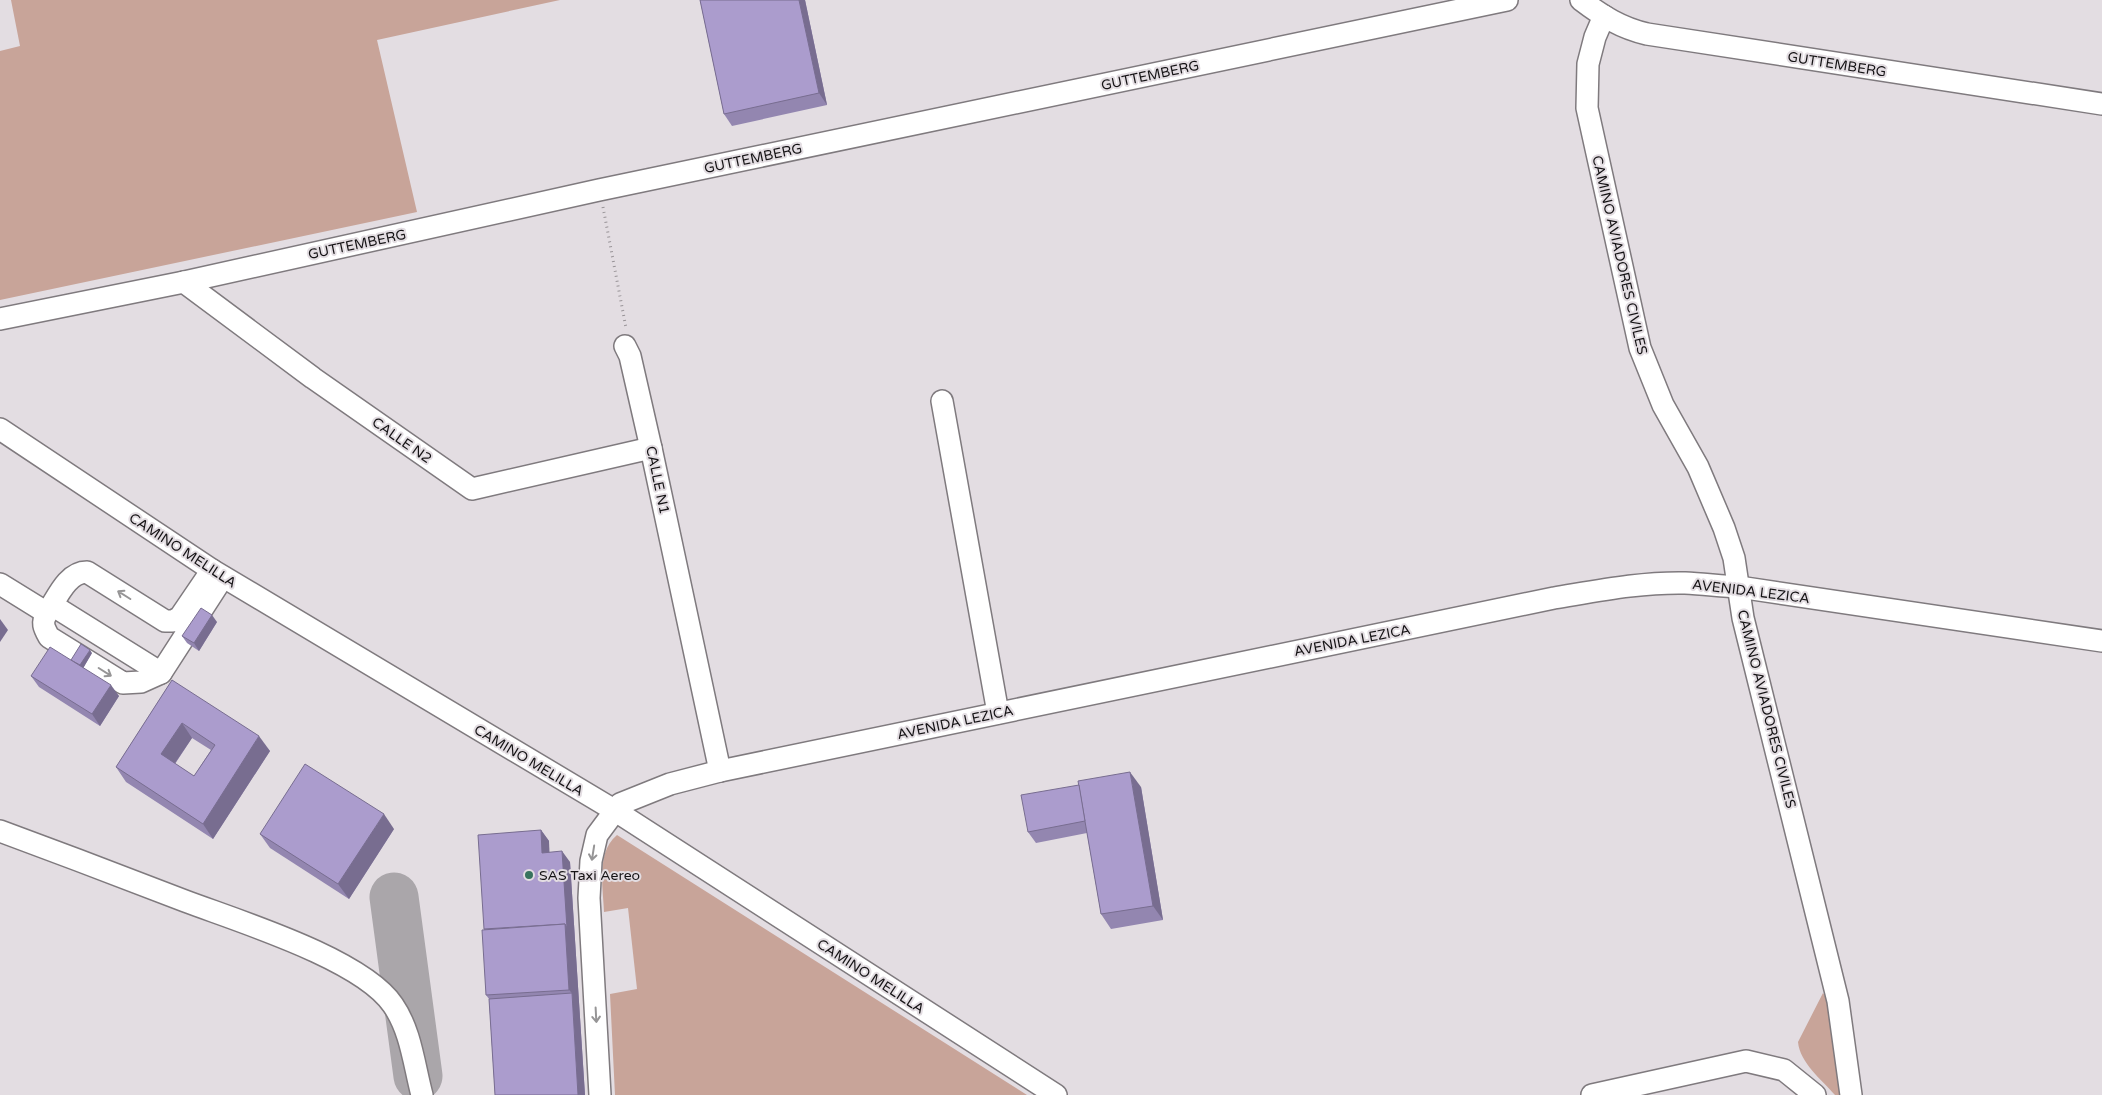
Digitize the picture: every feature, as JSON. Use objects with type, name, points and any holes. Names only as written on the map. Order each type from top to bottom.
[{"type":"street","name":"GUTTEMBERG","points":[[0,319],[184,282],[599,190],[1507,0]]},
{"type":"street","name":"GUTTEMBERG","points":[[1583,1],[1627,29],[1668,38],[2102,104]]},
{"type":"street","name":"CAMINO AVIADORES CIVILES","points":[[1604,16],[1594,37],[1588,64],[1587,108],[1640,348],[1663,405],[1714,504],[1734,558],[1744,618],[1838,1001],[1852,1095]]},
{"type":"street","name":"CALLE N2","points":[[184,282],[313,378],[472,489],[652,448]]},
{"type":"street","name":"CALLE N1","points":[[625,346],[630,356],[652,448],[720,771]]},
{"type":"street","points":[[942,401],[998,713]]},
{"type":"street","name":"CAMINO MELILLA","points":[[0,429],[217,573],[614,810],[1056,1095]]},
{"type":"street","points":[[186,621],[165,621],[87,572],[78,572],[71,577],[44,618],[43,628],[49,637],[123,684],[141,682],[161,673],[186,621],[217,573]]},
{"type":"street","name":"AVENIDA LEZICA","points":[[614,810],[620,804],[640,794],[720,771],[1201,670],[1606,589],[1683,583],[1739,587],[2102,641]]},
{"type":"street","points":[[0,584],[50,609],[161,673]]},
{"type":"street","points":[[600,1095],[589,898],[591,862],[597,835],[614,810]]},
{"type":"street","points":[[0,831],[282,938],[314,951],[358,974],[376,987],[393,1004],[406,1030],[422,1095]]},
{"type":"street","points":[[1592,1095],[1746,1061],[1784,1070],[1815,1095]]},
{"type":"path","points":[[599,190],[626,328],[625,346]]},
{"type":"shaded area","points":[[11,0],[560,0],[377,40],[417,212],[0,300],[0,51],[20,46]]},
{"type":"shaded area","points":[[617,835],[1027,1095],[615,1095],[610,994],[637,989],[628,908],[604,912],[603,860],[610,842]]},
{"type":"shaded area","points":[[1823,993],[1827,999],[1840,1095],[1835,1095],[1812,1071],[1803,1057],[1798,1042]]},
{"type":"building","points":[[700,0],[799,0],[819,93],[724,114]]},
{"type":"building","points":[[201,608],[212,615],[194,643],[182,636]]},
{"type":"building","points":[[81,644],[90,650],[80,665],[71,660]]},
{"type":"building","points":[[50,647],[111,685],[92,714],[31,676]]},
{"type":"building","points":[[172,680],[259,736],[203,824],[116,767]],"holes":[[[182,723],[215,745],[194,776],[161,754]]]},
{"type":"building","points":[[305,764],[384,814],[338,884],[260,834]]},
{"type":"building","points":[[1130,772],[1153,906],[1101,914],[1078,781]]},
{"type":"building","points":[[1079,785],[1085,821],[1028,832],[1021,795]]},
{"type":"building","points":[[541,830],[542,853],[562,851],[567,928],[565,924],[484,929],[478,835]]},
{"type":"building","points":[[565,924],[569,990],[486,995],[482,930]]},
{"type":"building","points":[[572,993],[578,1095],[495,1095],[489,999]]},
{"type":"taxiway","points":[[394,897],[418,1076]]},
{"type":"place","name":"SAS Taxi Aereo","points":[[529,875]]}]
